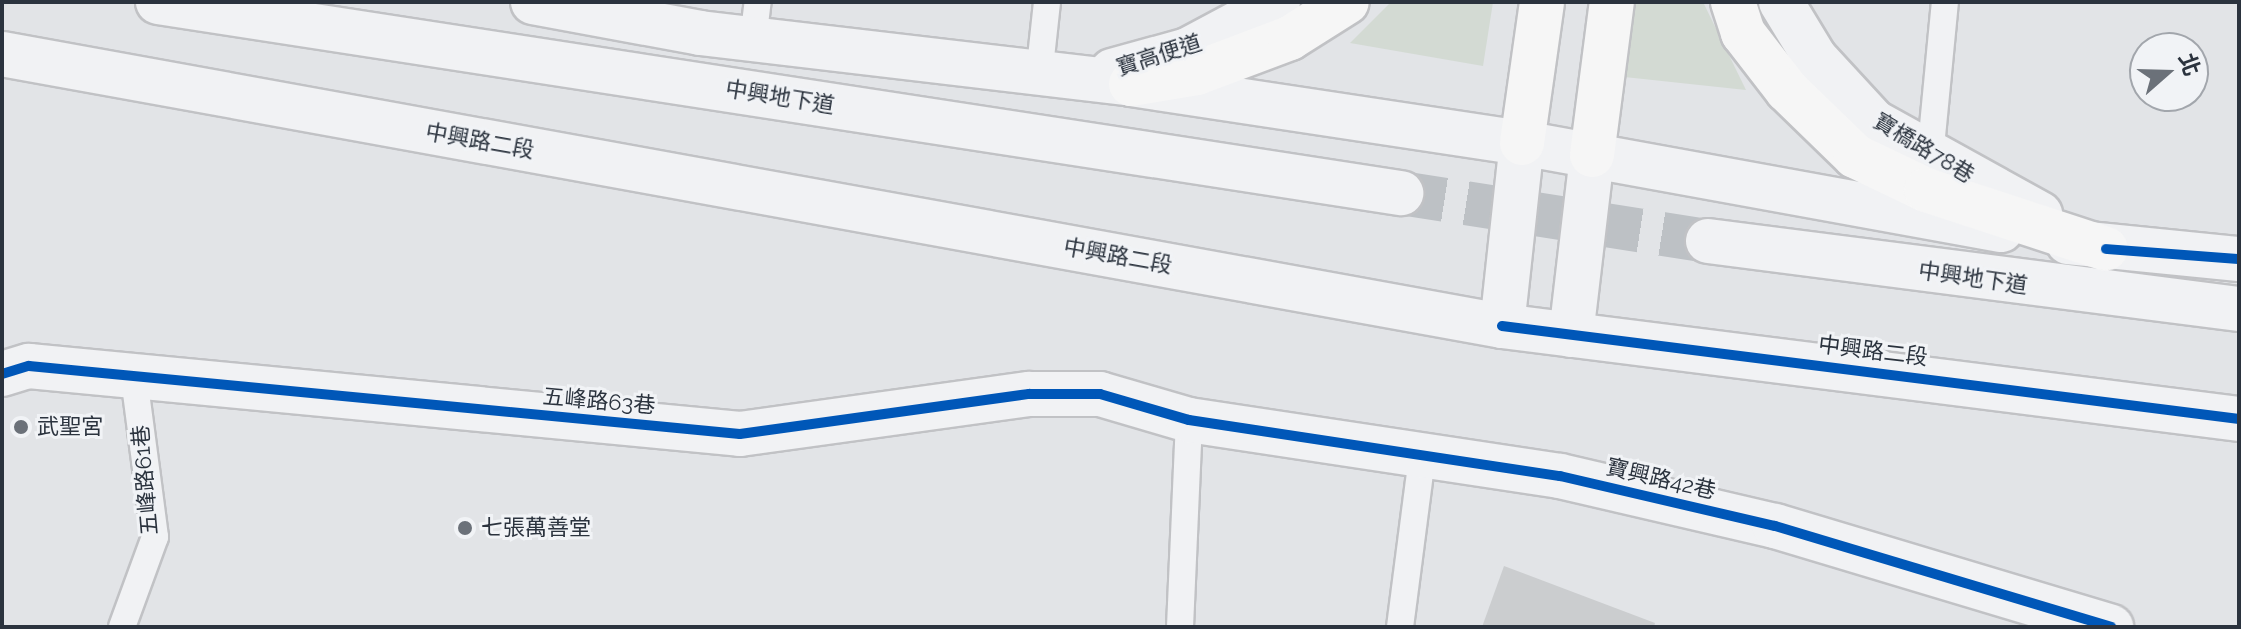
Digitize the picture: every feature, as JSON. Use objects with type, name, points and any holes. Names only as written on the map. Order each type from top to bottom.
[{"type":"highway","points":[[1131,84],[1197,73],[1290,38],[1347,2]]},
{"type":"highway","points":[[1522,143],[1542,2]]},
{"type":"highway","points":[[1592,155],[1612,2]]},
{"type":"highway","points":[[1733,2],[1743,33],[1787,90],[1855,156],[1926,190],[2106,249]]},
{"type":"street","name":"中興地下道","points":[[158,2],[1401,193]]},
{"type":"street","points":[[533,2],[756,21],[1058,78],[1131,84],[1522,143],[2106,249],[2239,259]]},
{"type":"street","name":"寶高便道","points":[[1058,78],[1188,50],[1278,2]]},
{"type":"street","name":"寶橋路78巷","points":[[1781,2],[1815,58],[1874,122],[1930,157],[2106,249]]},
{"type":"street","name":"中興路二段","points":[[2,54],[1502,326],[2239,419]]},
{"type":"street","points":[[1502,326],[1522,143]]},
{"type":"street","points":[[1571,335],[1592,155]]},
{"type":"street","name":"中興地下道","points":[[1708,241],[2239,309]]},
{"type":"street","name":"五峰路63巷","points":[[2,374],[29,366],[740,434],[1029,394],[1100,394],[1189,420]]},
{"type":"street","name":"寶興路42巷","points":[[1189,420],[1560,476],[1775,526],[2111,627]]},
{"type":"lane","points":[[1047,2],[1058,78]]},
{"type":"lane","points":[[1930,157],[1945,2]]},
{"type":"lane","name":"五峰路61巷","points":[[122,627],[155,537],[134,377]]},
{"type":"lane","points":[[1180,627],[1189,420]]},
{"type":"lane","points":[[1400,627],[1422,457]]},
{"type":"shaded area","points":[[1391,2],[1493,2],[1483,66],[1350,43]]},
{"type":"shaded area","points":[[1629,2],[1703,2],[1746,90],[1615,76]]},
{"type":"building","points":[[1504,566],[1655,623],[1654,627],[1482,627]]},
{"type":"tunnel","points":[[1401,193],[1708,241]]},
{"type":"cycle path","points":[[2106,249],[2239,259]]},
{"type":"cycle path","points":[[1502,326],[2239,419]]},
{"type":"cycle path","points":[[2,374],[29,366],[740,434],[1029,394],[1100,394],[1189,420],[1560,476],[1775,526],[2111,627]]},
{"type":"place","name":"武聖宮","points":[[21,427]]},
{"type":"place","name":"七張萬善堂","points":[[465,528]]}]
